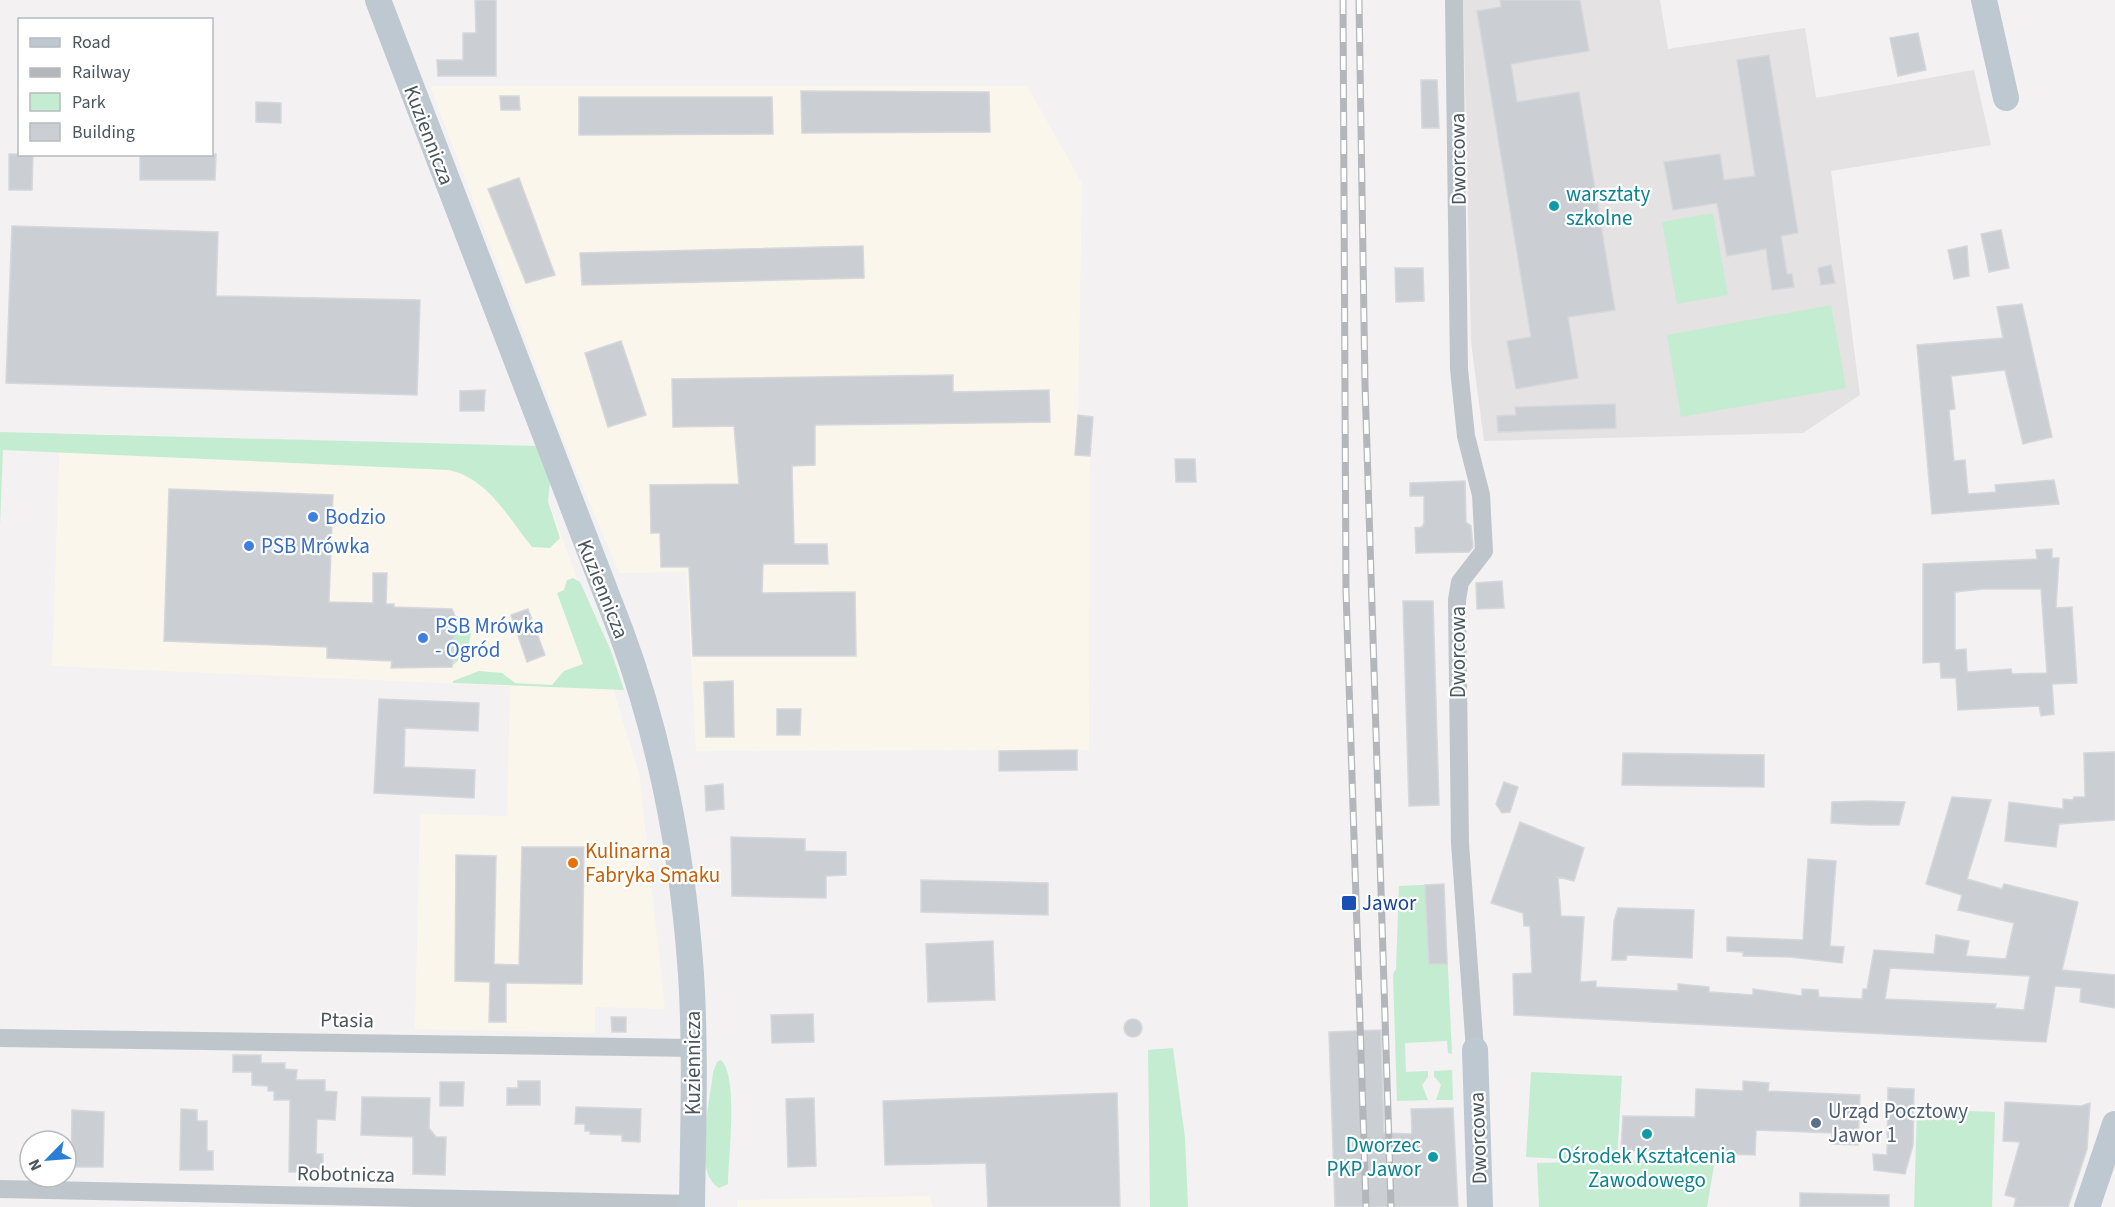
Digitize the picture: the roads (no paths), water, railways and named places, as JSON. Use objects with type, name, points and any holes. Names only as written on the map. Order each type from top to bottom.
[{"type":"main road","name":"Kuziennicza","points":[[378,0],[621,632],[649,713],[682,889],[691,974],[694,1047],[692,1205]]},
{"type":"main road","points":[[1984,0],[2006,98]]},
{"type":"main road","name":"Dworcowa","points":[[1475,1050],[1480,1207]]},
{"type":"main road","points":[[2087,1207],[2115,1124]]},
{"type":"street","name":"Dworcowa","points":[[1454,0],[1459,369],[1466,436],[1481,495],[1484,551],[1460,582],[1457,600],[1460,843],[1475,1050]]},
{"type":"street","name":"Ptasia","points":[[0,1038],[694,1047]]},
{"type":"street","name":"Robotnicza","points":[[0,1190],[692,1205]]},
{"type":"railway","points":[[1343,0],[1346,591],[1366,1207]]},
{"type":"railway","points":[[1359,0],[1365,385],[1391,1207]]},
{"type":"place","name":"warsztaty szkolne","points":[[1554,206]]},
{"type":"place","name":"Bodzio","points":[[313,517]]},
{"type":"place","name":"PSB Mrówka","points":[[249,546]]},
{"type":"place","name":"PSB Mrówka - Ogród","points":[[423,638]]},
{"type":"place","name":"Kulinarna Fabryka Smaku","points":[[573,863]]},
{"type":"place","name":"Jawor","points":[[1349,903]]},
{"type":"place","name":"Urząd Pocztowy Jawor 1","points":[[1816,1123]]},
{"type":"place","name":"Ośrodek Kształcenia Zawodowego","points":[[1647,1134]]},
{"type":"place","name":"Dworzec PKP Jawor","points":[[1433,1157]]}]
